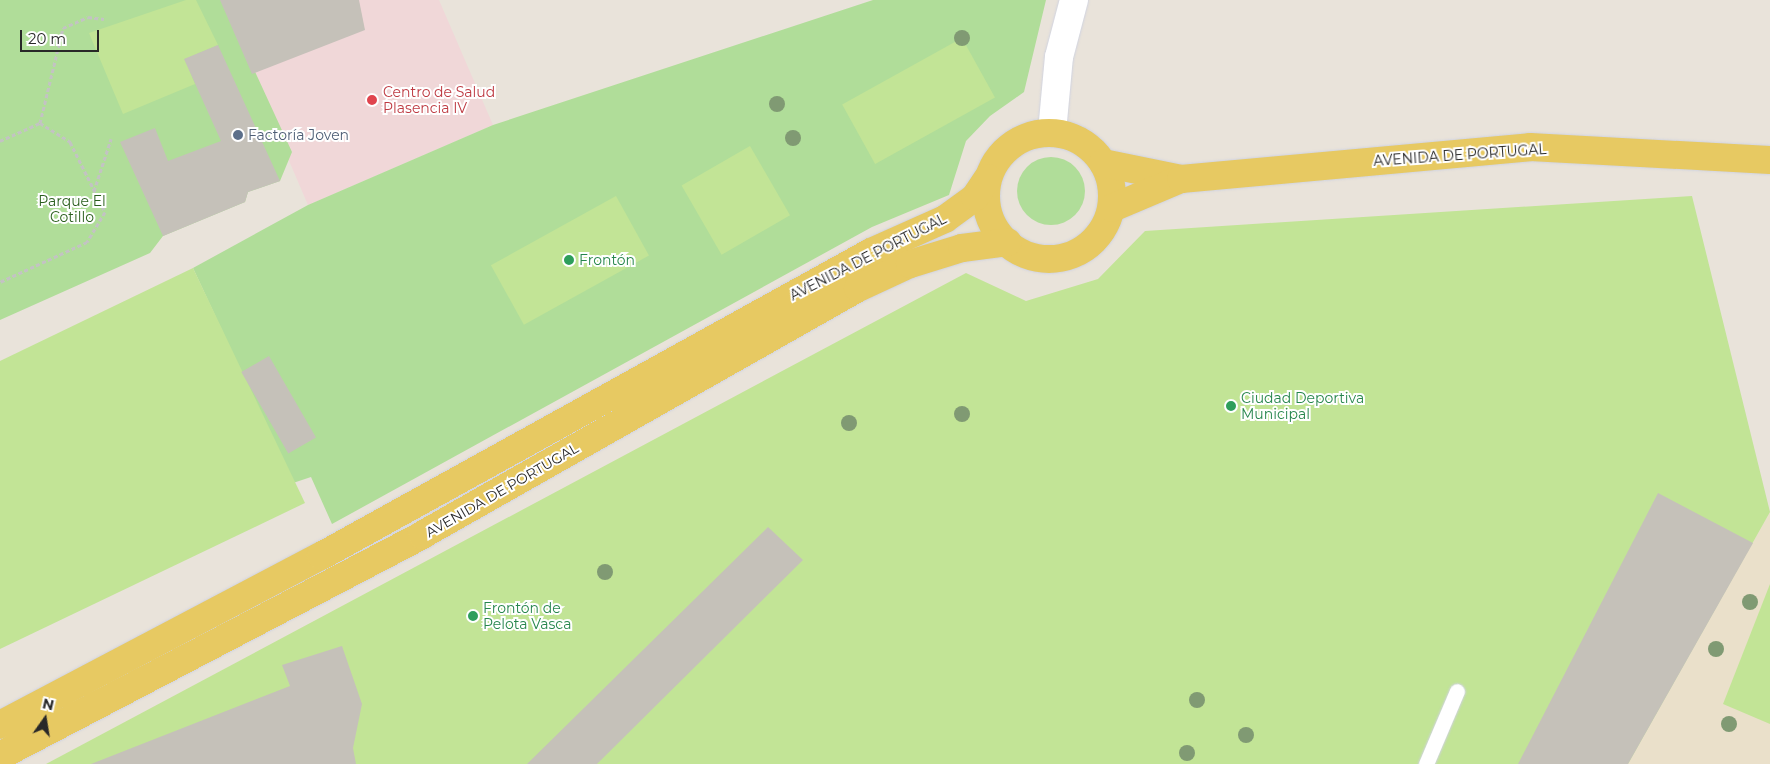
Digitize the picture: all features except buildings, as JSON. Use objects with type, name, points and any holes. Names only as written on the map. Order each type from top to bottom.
[{"type":"main road","points":[[1052,132],[1085,144],[1103,162],[1112,208],[1105,227],[1076,253],[1036,257],[1008,242],[991,220],[988,178],[1012,144],[1052,132]]},
{"type":"main road","name":"AVENIDA DE PORTUGAL","points":[[1103,162],[1180,179],[1530,147],[1770,160]]},
{"type":"main road","name":"AVENIDA DE PORTUGAL","points":[[0,725],[320,556],[871,252],[946,219],[975,197],[988,178]]},
{"type":"main road","name":"AVENIDA DE PORTUGAL","points":[[1112,208],[1180,179]]},
{"type":"main road","name":"AVENIDA DE PORTUGAL","points":[[0,756],[422,535],[858,288],[910,264],[962,248],[1008,242]]},
{"type":"street","points":[[1052,132],[1059,57],[1074,0]]},
{"type":"lane","points":[[1426,764],[1457,691]]},
{"type":"path","points":[[40,123],[63,28],[88,16],[104,19]]},
{"type":"path","points":[[0,141],[40,123]]},
{"type":"path","points":[[0,282],[87,242],[104,212],[70,142],[40,123]]},
{"type":"path","points":[[94,191],[111,139]]},
{"type":"shaded area","name":"Centro de Salud Plasencia IV","points":[[220,0],[439,0],[493,125],[308,205]]},
{"type":"shaded area","points":[[1770,512],[1770,764],[1628,764]]},
{"type":"green space","name":"Parque El Cotillo","points":[[0,0],[222,0],[292,152],[280,181],[248,192],[245,202],[163,236],[150,253],[0,320]]},
{"type":"green space","points":[[186,0],[196,0],[218,45],[185,59],[195,84],[123,114],[89,33]]},
{"type":"green space","points":[[873,0],[1046,0],[1024,92],[990,116],[966,141],[949,195],[872,227],[332,524],[311,477],[293,483],[193,268],[308,205],[493,125]]},
{"type":"green space","points":[[962,38],[995,97],[875,164],[842,104]]},
{"type":"green space","points":[[750,146],[790,215],[722,255],[682,186]]},
{"type":"green space","points":[[1051,157],[1064,160],[1075,167],[1082,178],[1085,191],[1082,204],[1075,215],[1064,222],[1051,225],[1038,222],[1027,215],[1020,204],[1017,191],[1020,178],[1027,167],[1038,160]]},
{"type":"green space","name":"Frontón","points":[[616,196],[649,255],[524,325],[491,265]]},
{"type":"green space","name":"Ciudad Deportiva Municipal","points":[[1692,196],[1770,512],[1628,764],[46,764],[966,273],[1026,301],[1098,279],[1145,231]]},
{"type":"green space","points":[[193,268],[305,503],[0,649],[0,361]]},
{"type":"green space","points":[[1770,584],[1770,724],[1723,704]]},
{"type":"place","name":"Centro de Salud Plasencia IV","points":[[372,100]]},
{"type":"place","name":"Factoría Joven","points":[[238,135]]},
{"type":"place","name":"Frontón","points":[[569,260]]},
{"type":"place","name":"Ciudad Deportiva Municipal","points":[[1231,406]]},
{"type":"place","name":"Frontón de Pelota Vasca","points":[[473,616]]}]
